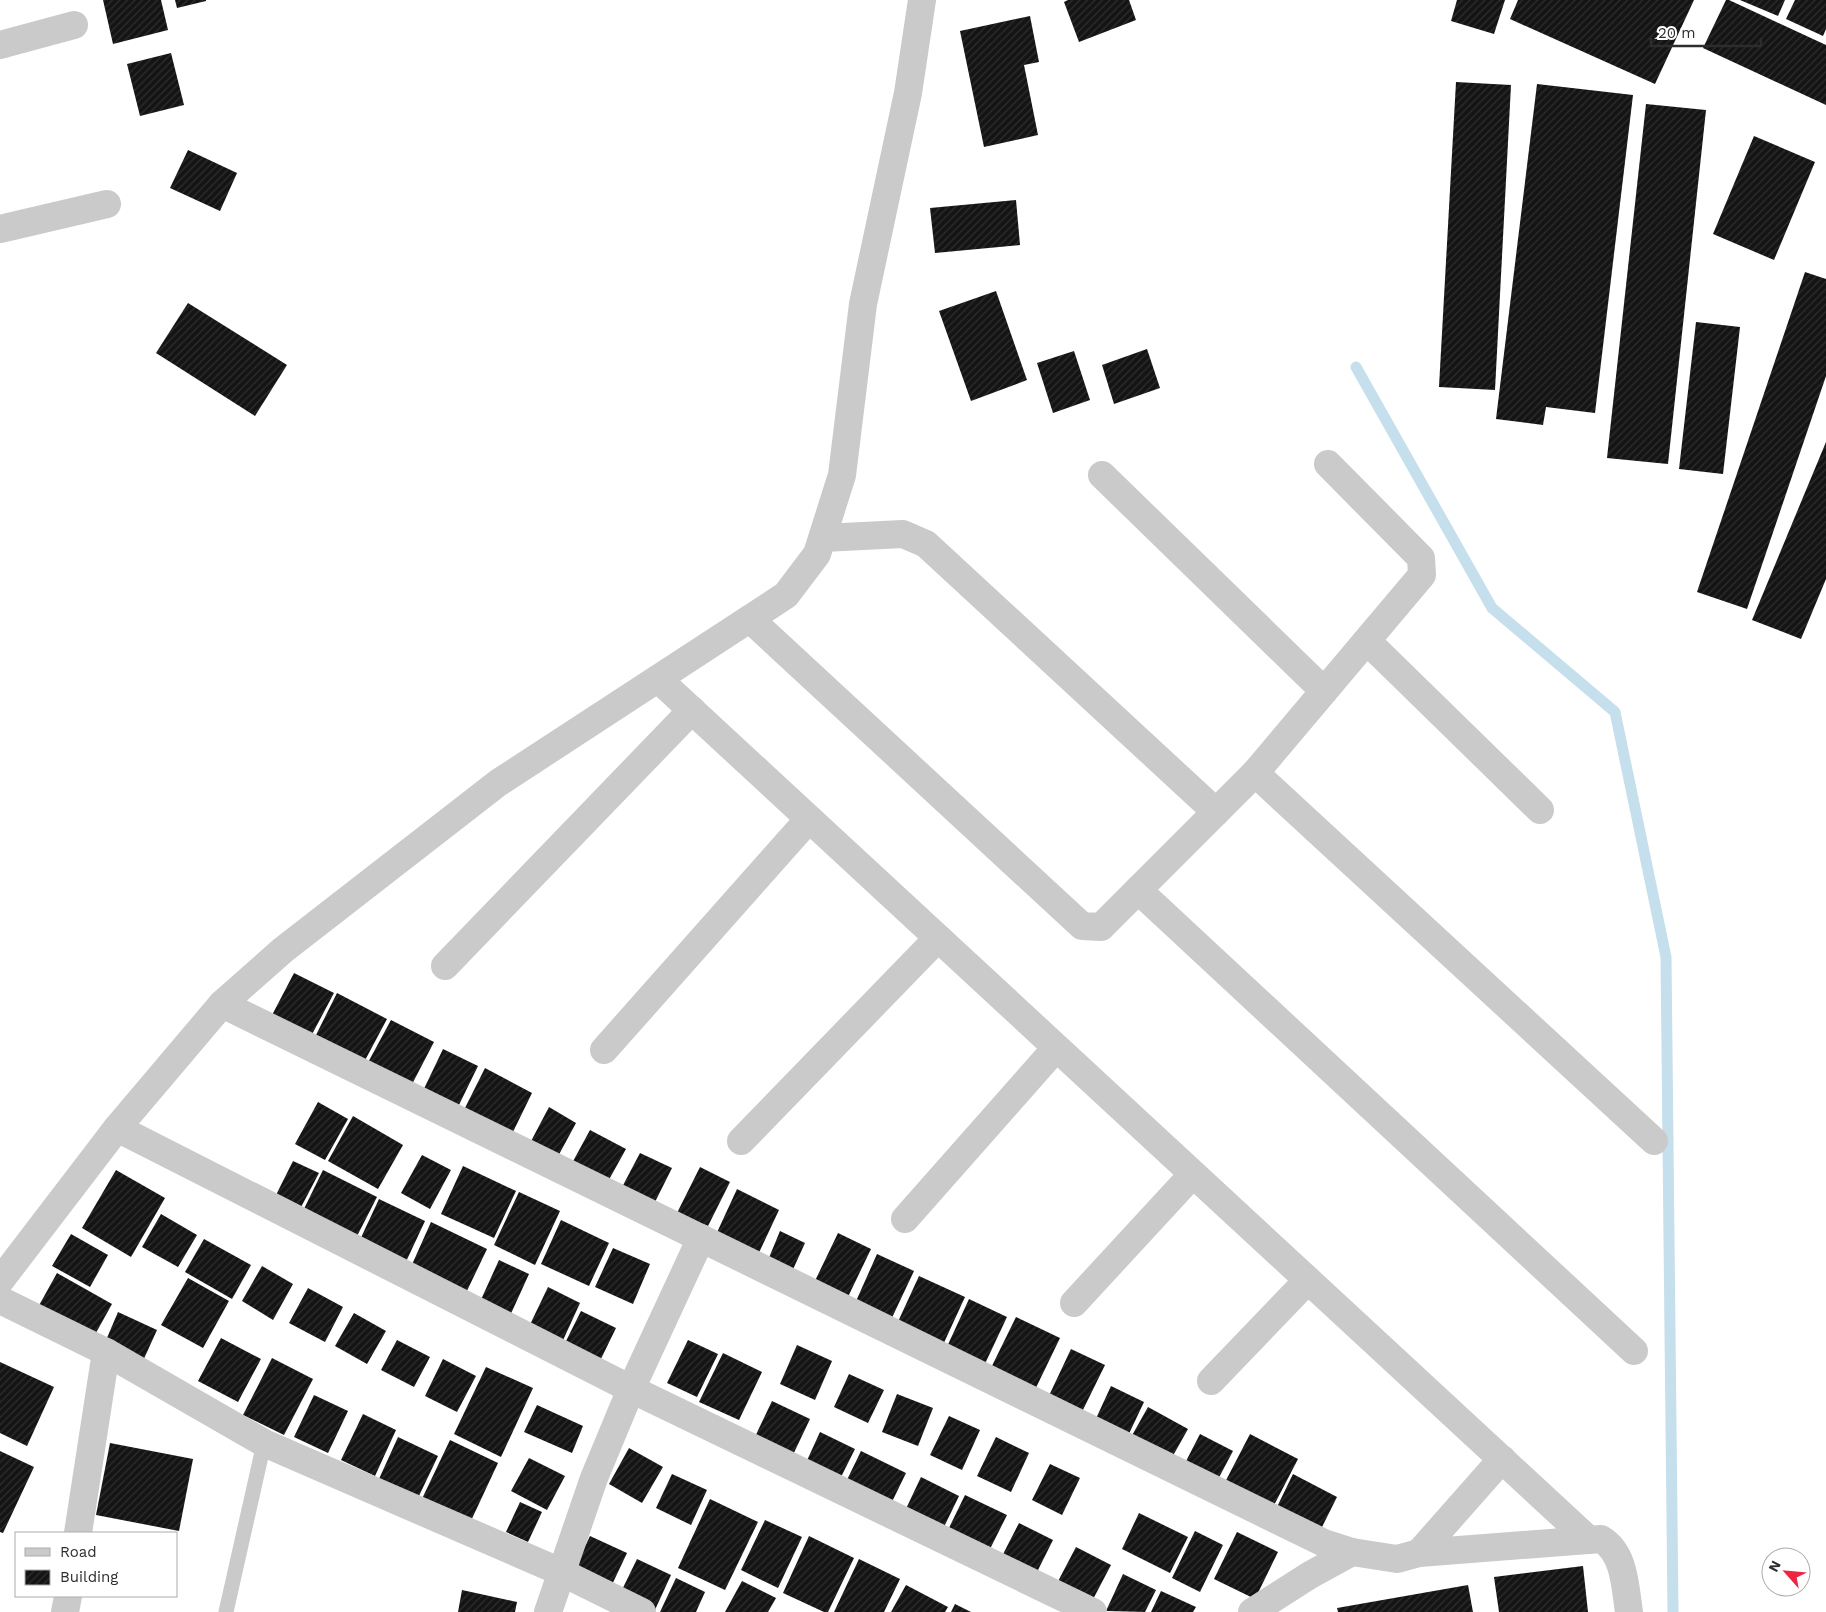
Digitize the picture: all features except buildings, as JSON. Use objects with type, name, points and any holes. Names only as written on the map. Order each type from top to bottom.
[{"type":"street","points":[[0,1281],[117,1128],[222,1004],[283,950],[498,783],[786,595],[817,554],[842,474],[863,304],[908,93],[922,0]]},
{"type":"street","points":[[0,45],[74,25]]},
{"type":"street","points":[[0,229],[107,204]]},
{"type":"street","points":[[750,619],[1082,926],[1101,927],[1255,773],[1422,575],[1422,558],[1328,464]]},
{"type":"street","points":[[1102,475],[1324,691]]},
{"type":"street","points":[[823,538],[903,534],[926,544],[1216,812]]},
{"type":"street","points":[[1367,641],[1540,810]]},
{"type":"street","points":[[658,679],[1589,1540]]},
{"type":"street","points":[[445,966],[692,710]]},
{"type":"street","points":[[1255,773],[1654,1141]]},
{"type":"street","points":[[604,1050],[809,819]]},
{"type":"street","points":[[1138,890],[1634,1351]]},
{"type":"street","points":[[742,1141],[938,938]]},
{"type":"street","points":[[222,1004],[1324,1543],[1352,1552],[1397,1559],[1419,1553],[1601,1539],[1610,1545],[1619,1559],[1629,1612]]},
{"type":"street","points":[[905,1219],[1056,1048]]},
{"type":"street","points":[[117,1128],[631,1389],[1093,1612]]},
{"type":"street","points":[[1074,1303],[1193,1174]]},
{"type":"street","points":[[548,1612],[594,1478],[631,1389],[701,1238]]},
{"type":"street","points":[[1211,1381],[1308,1280]]},
{"type":"street","points":[[0,1300],[106,1352],[264,1443],[561,1572],[642,1612]]},
{"type":"street","points":[[78,1532],[106,1352]]},
{"type":"street","points":[[1419,1553],[1502,1459]]},
{"type":"street","points":[[1252,1612],[1310,1575],[1352,1552]]},
{"type":"street","points":[[65,1612],[68,1597]]},
{"type":"lane","points":[[226,1612],[264,1443]]},
{"type":"waterway","points":[[1356,367],[1492,608],[1615,712],[1666,957],[1673,1612]]}]
